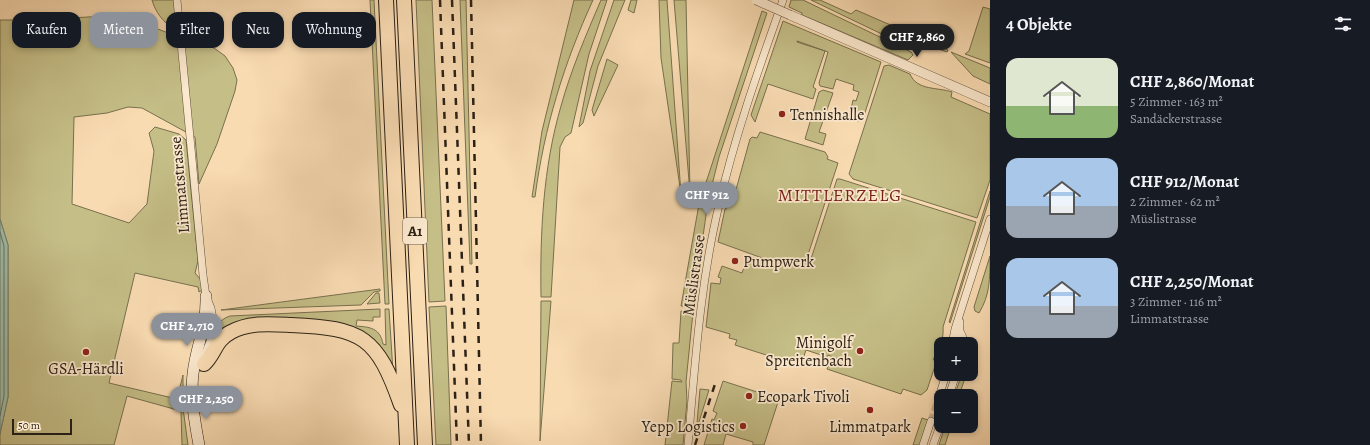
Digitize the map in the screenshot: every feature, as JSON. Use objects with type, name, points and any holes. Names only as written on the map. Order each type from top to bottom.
[{"type":"highway","name":"A1","points":[[386,0],[407,445]]},
{"type":"highway","name":"A1","points":[[404,0],[425,445]]},
{"type":"highway","name":"A1","points":[[204,364],[219,341],[231,331],[242,327],[270,324],[318,326],[339,329],[359,337],[381,357],[390,374],[406,419]]},
{"type":"main road","points":[[199,445],[193,374],[205,323],[206,296]]},
{"type":"main road","points":[[194,396],[204,364]]},
{"type":"street","name":"Limmatstrasse","points":[[177,0],[206,296],[213,314],[211,339],[203,358],[204,364]]},
{"type":"street","points":[[756,0],[990,102]]},
{"type":"street","name":"Müslistrasse","points":[[688,445],[706,269],[718,206],[740,125],[783,0]]},
{"type":"street","points":[[955,337],[960,314],[990,219]]},
{"type":"street","points":[[957,328],[962,337]]},
{"type":"street","points":[[923,445],[931,421]]},
{"type":"street","points":[[933,445],[937,433]]},
{"type":"shaded area","points":[[152,0],[174,0],[175,12],[166,12],[166,23],[154,7]]},
{"type":"shaded area","points":[[370,0],[374,0],[375,12],[371,12]]},
{"type":"shaded area","points":[[416,0],[432,0],[445,301],[429,302]]},
{"type":"shaded area","points":[[460,0],[466,0],[472,264],[470,264]]},
{"type":"shaded area","points":[[574,0],[593,0],[573,48],[556,96],[544,146],[535,197],[532,197],[542,131]]},
{"type":"shaded area","points":[[601,0],[607,0],[589,54],[571,133],[565,137],[560,147],[551,297],[541,297],[542,224],[546,177],[550,153],[569,79]]},
{"type":"shaded area","points":[[614,0],[625,0],[598,66],[583,123],[579,127],[590,71]]},
{"type":"shaded area","points":[[631,0],[637,0],[634,13],[628,10]]},
{"type":"shaded area","points":[[659,0],[667,0],[681,194],[661,58]]},
{"type":"shaded area","points":[[674,0],[686,0],[690,193]]},
{"type":"shaded area","points":[[791,0],[803,0],[911,52],[913,55],[908,60],[802,15],[802,13],[789,7]]},
{"type":"shaded area","points":[[811,0],[820,0],[851,14],[856,10],[948,50],[947,52],[930,46],[920,49],[913,49]]},
{"type":"shaded area","points":[[983,7],[990,9],[990,63],[965,54],[969,51]]},
{"type":"shaded area","points":[[762,11],[767,13],[719,157],[708,201],[693,307],[681,306],[699,204]]},
{"type":"shaded area","points":[[81,17],[89,17],[89,48],[158,48],[158,29],[166,32],[166,48],[214,48],[225,56],[233,68],[237,80],[235,91],[217,144],[199,184],[195,137],[142,108],[128,107],[107,113],[74,117],[72,204],[129,223],[147,204],[154,151],[149,133],[155,127],[179,134],[186,140],[198,261],[195,273],[202,281],[202,290],[199,292],[198,287],[135,273],[109,383],[177,399],[183,375],[183,408],[188,445],[182,445],[181,411],[127,396],[114,445],[0,445],[0,434],[8,397],[8,245],[0,219],[0,20],[12,20],[12,48],[81,48]]},
{"type":"shaded area","points":[[783,21],[881,62],[863,119],[858,121],[849,118],[853,100],[856,101],[859,92],[853,90],[854,85],[836,79],[833,89],[820,86],[819,83],[828,52],[797,41],[825,51],[813,87],[816,89],[813,99],[768,84],[755,122],[751,115]]},
{"type":"shaded area","points":[[376,41],[389,304],[385,304],[372,48],[376,48]]},
{"type":"shaded area","points":[[951,52],[990,68],[990,84],[973,76]]},
{"type":"shaded area","points":[[607,59],[618,65],[594,116],[592,110]]},
{"type":"shaded area","points":[[889,65],[910,74],[913,79],[923,86],[952,92],[951,97],[990,114],[990,180],[977,218],[853,179],[849,174],[884,66]]},
{"type":"shaded area","points":[[823,90],[833,93],[819,132],[826,134],[823,145],[805,139],[819,92]]},
{"type":"shaded area","points":[[760,132],[825,152],[828,157],[827,159],[838,163],[804,267],[808,268],[837,179],[976,222],[943,327],[943,337],[934,337],[934,369],[927,390],[921,395],[903,389],[901,394],[827,369],[829,364],[836,366],[838,359],[828,355],[827,357],[806,350],[803,359],[792,359],[791,363],[735,345],[737,340],[729,338],[730,334],[706,327],[711,283],[720,284],[721,278],[718,277],[722,266],[742,273],[748,256],[764,262],[765,259],[718,242],[725,209],[732,204],[750,139],[752,137],[757,138]]},
{"type":"shaded area","points":[[990,191],[990,197],[950,323],[949,322]]},
{"type":"shaded area","points":[[990,256],[989,286],[983,306],[979,313],[975,311],[974,307]]},
{"type":"shaded area","points":[[380,289],[380,291],[374,292],[361,305],[221,310]]},
{"type":"shaded area","points":[[376,293],[379,293],[380,303],[367,304]]},
{"type":"shaded area","points":[[541,301],[551,301],[540,441]]},
{"type":"shaded area","points":[[446,306],[451,445],[436,445],[429,307]]},
{"type":"shaded area","points":[[380,309],[380,317],[373,317],[373,321],[357,320],[356,326],[374,329],[382,339],[383,344],[386,345],[385,309],[389,309],[393,372],[375,346],[274,321],[214,339],[215,331],[220,322],[230,316]]},
{"type":"shaded area","points":[[681,311],[693,312],[686,382],[687,401],[683,445],[665,445],[672,381],[682,382],[681,380],[672,379],[673,343],[679,343]]},
{"type":"shaded area","points":[[723,381],[779,399],[764,445],[753,445],[753,442],[726,434],[723,445],[704,445],[712,419],[714,420],[717,413],[713,411]]},
{"type":"shaded area","points":[[960,381],[964,381],[961,389],[957,389]]},
{"type":"shaded area","points":[[700,389],[709,390],[698,425],[697,423]]},
{"type":"shaded area","points":[[922,418],[928,420],[920,445],[913,445]]},
{"type":"shaded area","points":[[943,433],[949,433],[945,445],[939,445]]},
{"type":"water","points":[[0,219],[8,245],[8,397],[0,434]]},
{"type":"tunnel","points":[[931,421],[934,412]]},
{"type":"railway","points":[[440,0],[457,445]]},
{"type":"railway","points":[[452,0],[469,445]]},
{"type":"railway","points":[[471,0],[481,445]]},
{"type":"railway","points":[[695,445],[716,381]]},
{"type":"place","name":"Tennishalle","points":[[782,114]]},
{"type":"place","name":"Pumpwerk","points":[[735,261]]},
{"type":"place","name":"Minigolf Spreitenbach","points":[[860,351]]},
{"type":"place","name":"GSA-Härdli","points":[[86,352]]},
{"type":"place","name":"Ecopark Tivoli","points":[[749,396]]},
{"type":"place","name":"Limmatpark","points":[[870,410]]},
{"type":"place","name":"Yepp Logistics","points":[[743,426]]},
{"type":"district","name":"MITTLERZELG","points":[[840,195]]}]
